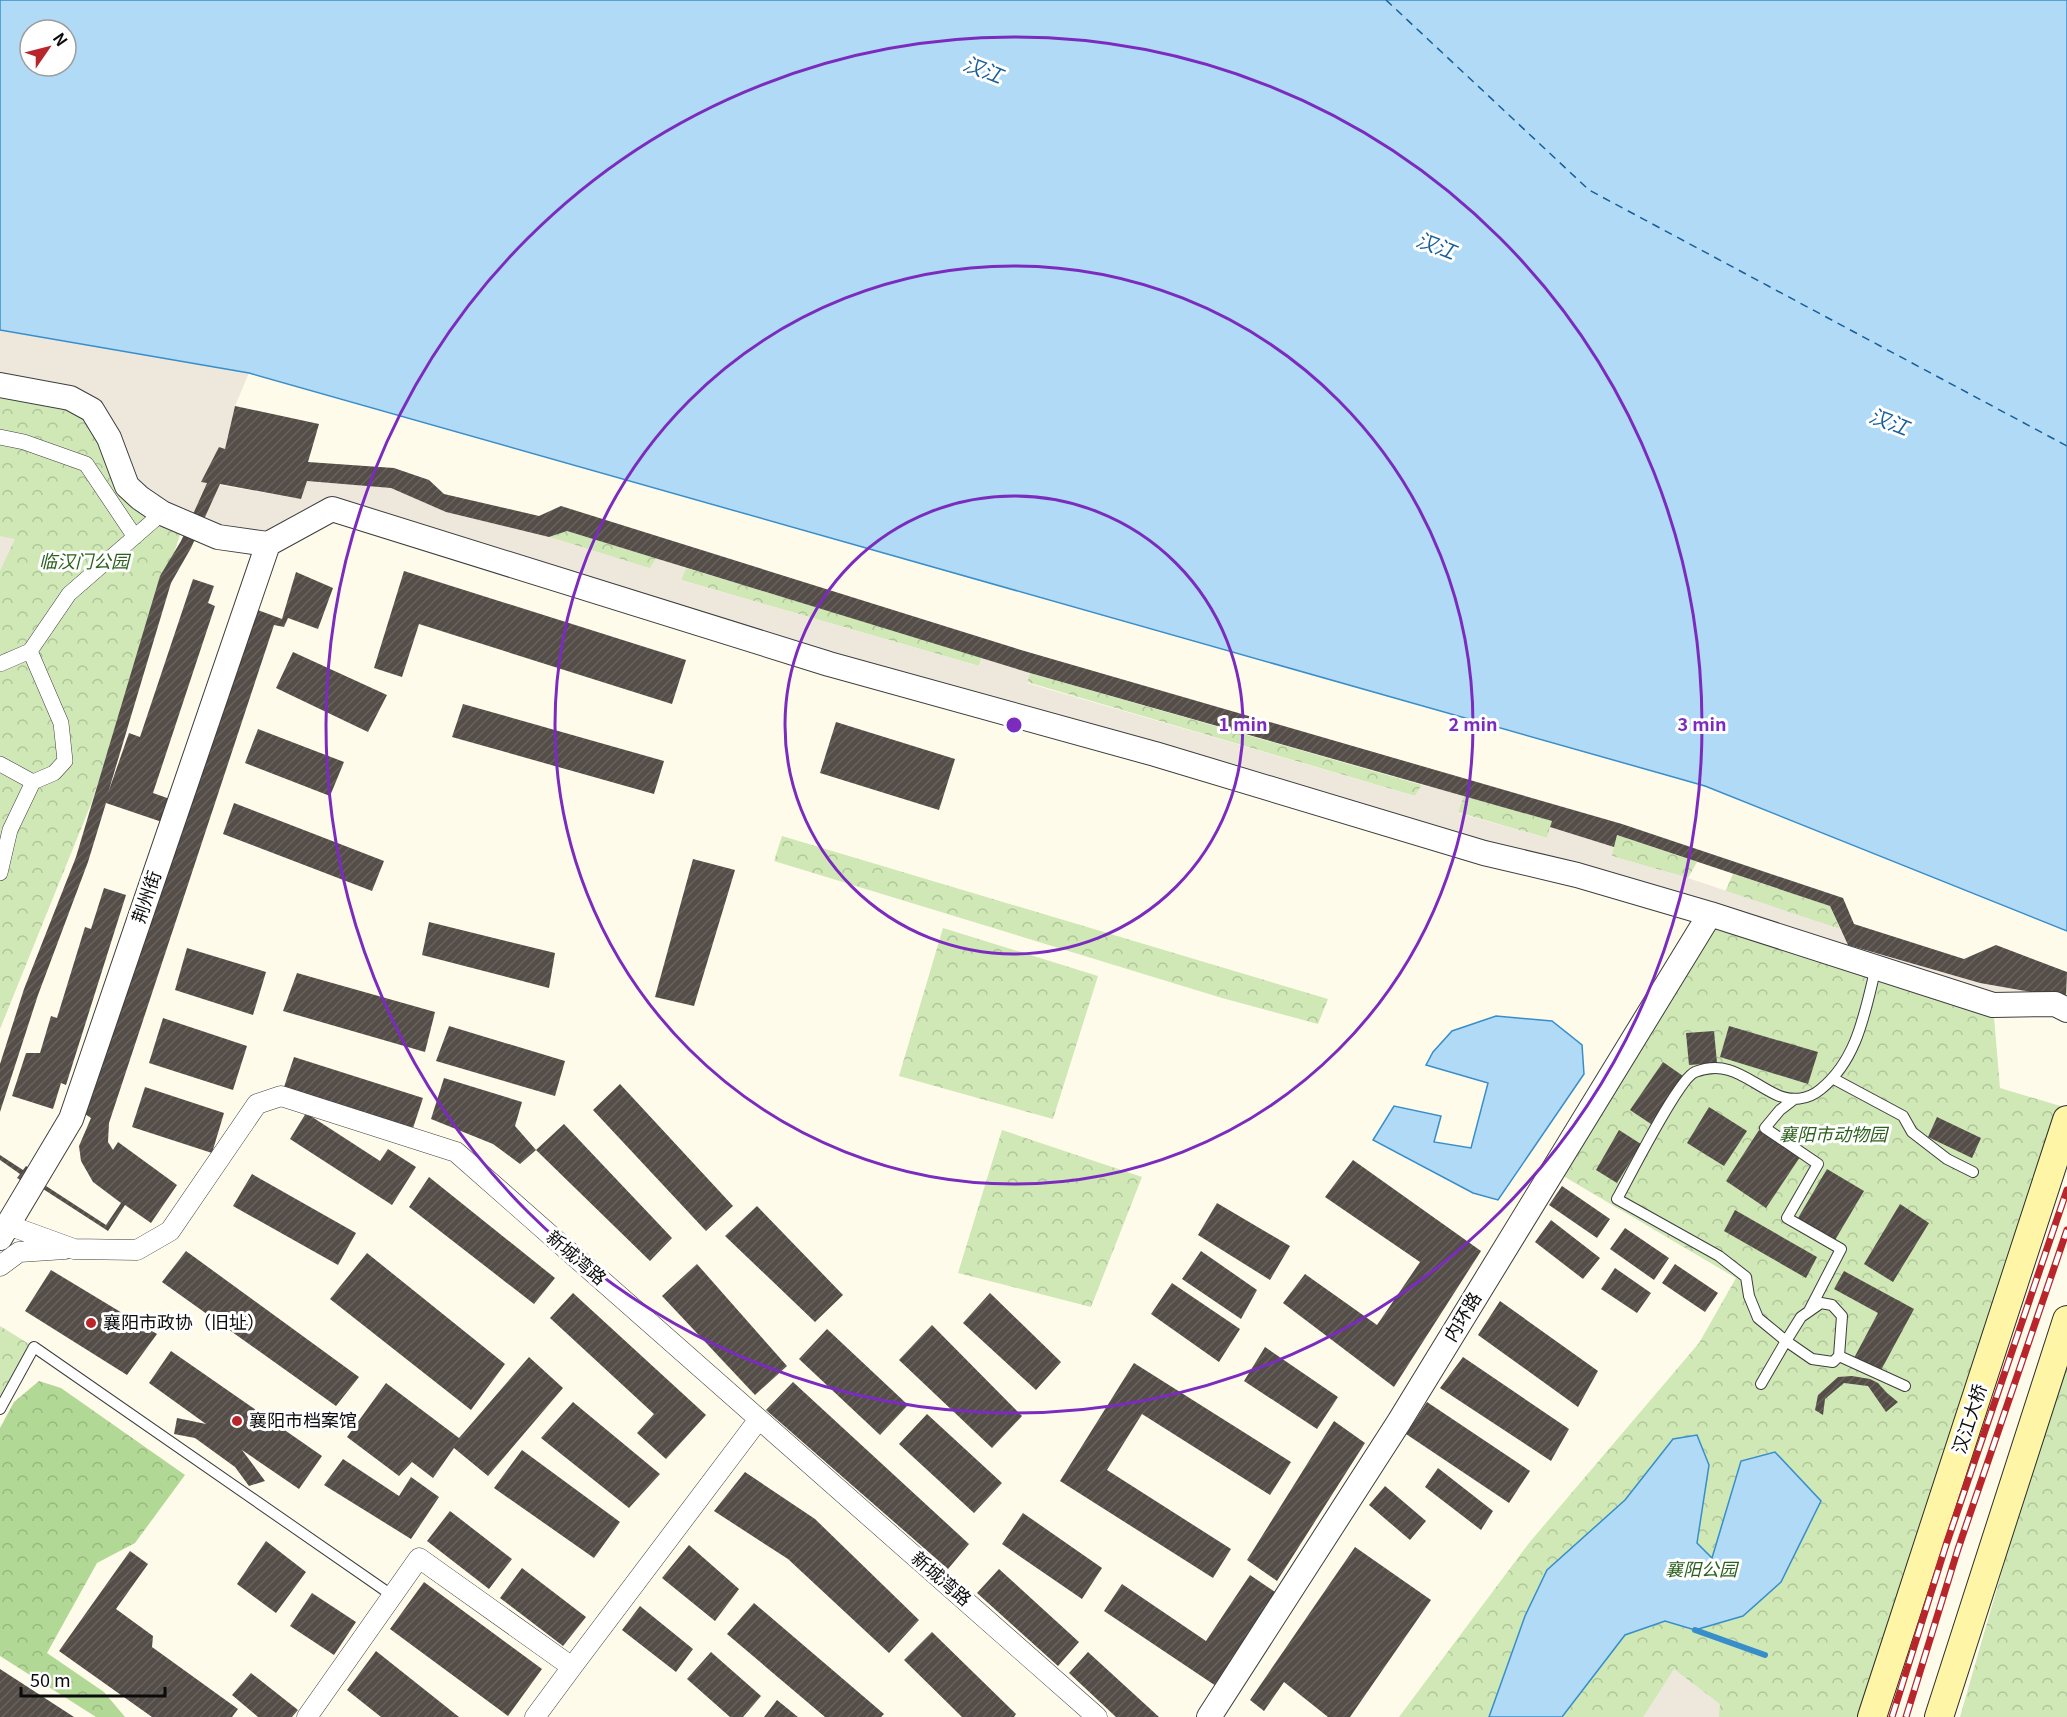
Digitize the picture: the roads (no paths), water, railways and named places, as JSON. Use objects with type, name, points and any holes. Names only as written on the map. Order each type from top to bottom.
[{"type":"main road","name":"汉江大桥","points":[[1872,1717],[2067,1120]]},
{"type":"main road","points":[[1939,1717],[2067,1320]]},
{"type":"street","points":[[0,385],[70,398],[92,410],[109,438],[127,486],[162,513],[218,537],[268,544],[332,509],[829,664],[1155,754],[1484,853],[1577,875],[1710,914],[1993,1005],[2055,1004],[2067,1010]]},
{"type":"street","points":[[0,437],[24,442],[86,464],[135,537]]},
{"type":"street","points":[[0,664],[30,651],[69,594],[162,513]]},
{"type":"street","name":"荆州街","points":[[3,1228],[71,1119],[268,544]]},
{"type":"street","points":[[0,873],[10,830],[33,782],[54,773],[65,761],[61,723],[30,651]]},
{"type":"street","points":[[0,764],[33,782]]},
{"type":"street","name":"内环路","points":[[1209,1717],[1399,1422],[1710,914]]},
{"type":"street","name":"新城湾路","points":[[3,1228],[74,1249],[137,1250],[170,1231],[257,1104],[281,1096],[456,1152],[1098,1717]]},
{"type":"street","points":[[0,1266],[19,1252],[74,1249]]},
{"type":"street","points":[[534,1717],[759,1419]]},
{"type":"street","points":[[307,1717],[419,1558],[572,1667]]},
{"type":"lane","points":[[1810,1309],[1841,1249],[1787,1218],[1818,1164],[1765,1128],[1780,1110],[1793,1100],[1813,1096],[1834,1079],[1850,1056],[1862,1024],[1876,967]]},
{"type":"lane","points":[[1761,1384],[1786,1341],[1810,1309],[1821,1303],[1832,1305],[1842,1316],[1839,1356],[1833,1362],[1812,1359],[1786,1341],[1758,1318],[1749,1296],[1746,1277],[1719,1256],[1617,1199],[1678,1092],[1693,1073],[1717,1068],[1746,1076],[1776,1095],[1793,1100]]},
{"type":"lane","points":[[1834,1079],[1903,1116],[1912,1132],[1947,1159],[1973,1172]]},
{"type":"lane","points":[[0,1409],[34,1347],[393,1596]]},
{"type":"lane","points":[[1839,1356],[1905,1386]]},
{"type":"water","name":"汉江","points":[[0,0],[2067,0],[2067,931],[1705,786],[249,373],[0,330]]},
{"type":"water","points":[[1496,1016],[1552,1021],[1582,1045],[1584,1074],[1498,1200],[1473,1193],[1373,1140],[1394,1106],[1441,1116],[1434,1142],[1471,1148],[1488,1083],[1426,1065],[1433,1052],[1452,1031]]},
{"type":"water","points":[[1697,1435],[1709,1465],[1697,1543],[1712,1558],[1741,1461],[1775,1452],[1821,1501],[1781,1582],[1743,1616],[1695,1630],[1665,1621],[1625,1635],[1562,1717],[1489,1717],[1525,1616],[1547,1570],[1625,1500],[1673,1439]]},
{"type":"waterway","points":[[1695,1630],[1765,1655]]},
{"type":"railway","points":[[1892,1717],[1946,1545],[2067,1190]]},
{"type":"railway","points":[[1906,1717],[1958,1549],[2067,1230]]},
{"type":"place","name":"襄阳市政协（旧址）","points":[[91,1323]]},
{"type":"place","name":"襄阳市档案馆","points":[[237,1421]]},
{"type":"park label","name":"临汉门公园","points":[[84,562]]},
{"type":"park label","name":"襄阳市动物园","points":[[1833,1135]]},
{"type":"park label","name":"襄阳公园","points":[[1701,1570]]}]
